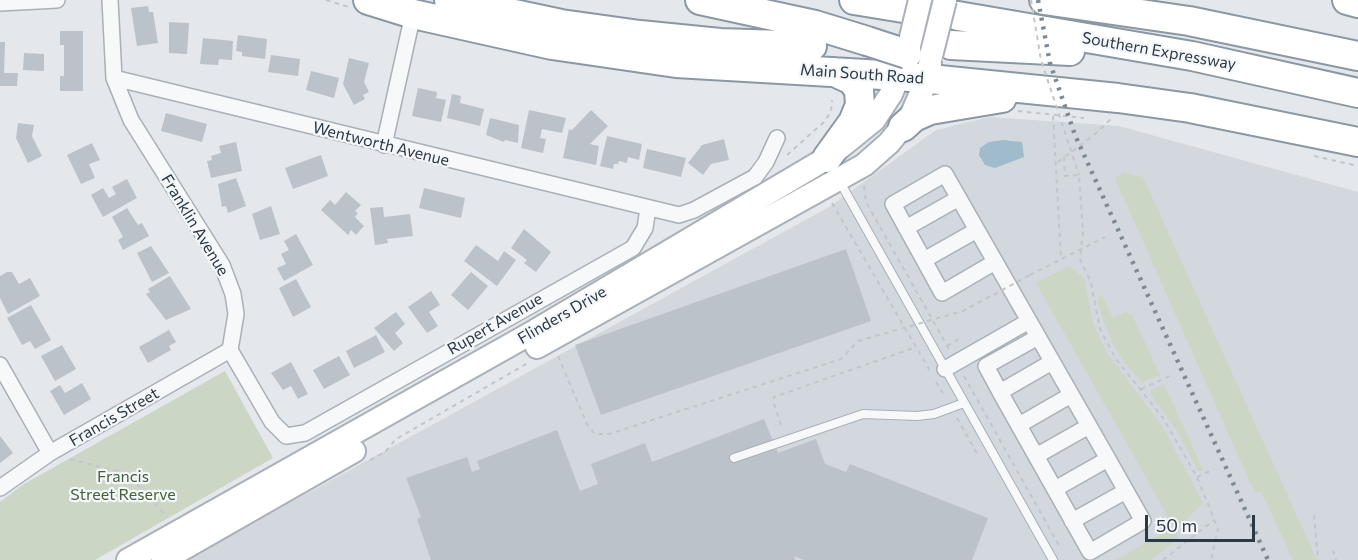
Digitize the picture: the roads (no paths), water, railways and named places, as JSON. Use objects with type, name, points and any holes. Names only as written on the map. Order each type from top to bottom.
[{"type":"highway","name":"Main South Road","points":[[368,0],[413,14],[552,45],[833,86],[908,63],[1114,114],[1190,108],[1358,142]]},
{"type":"highway","points":[[449,0],[561,24],[720,43],[814,35]]},
{"type":"highway","points":[[700,0],[908,63],[1192,56]]},
{"type":"highway","points":[[854,0],[911,4]]},
{"type":"highway","points":[[1347,0],[1358,3]]},
{"type":"highway","name":"Southern Expressway","points":[[1045,1],[1189,21],[1358,56]]},
{"type":"highway","name":"Southern Expressway","points":[[952,8],[1192,56],[1358,93]]},
{"type":"highway","points":[[833,86],[852,80],[858,90],[861,105],[833,169]]},
{"type":"highway","points":[[903,127],[914,117],[930,110],[980,100],[1114,114]]},
{"type":"street","points":[[0,3],[57,0]]},
{"type":"street","name":"Franklin Avenue","points":[[110,0],[114,78],[131,120],[222,265],[233,294],[236,314],[230,350]]},
{"type":"street","name":"Flinders Drive","points":[[545,346],[593,297],[702,232],[833,169],[872,159],[903,127],[914,110],[908,63],[911,4]]},
{"type":"street","name":"Flinders Drive","points":[[128,560],[179,531],[545,346],[833,169],[870,124],[908,63],[952,8]]},
{"type":"street","points":[[384,145],[413,14]]},
{"type":"street","name":"Wentworth Avenue","points":[[114,78],[648,208]]},
{"type":"street","points":[[679,215],[694,210],[755,177],[766,162],[777,138]]},
{"type":"street","points":[[995,262],[942,293],[892,204],[945,174],[959,198],[1143,521],[1093,556],[986,366],[1038,337]]},
{"type":"street","points":[[906,228],[959,198]]},
{"type":"street","points":[[648,208],[679,215],[702,232]]},
{"type":"street","name":"Rupert Avenue","points":[[230,350],[276,427],[286,436],[305,433],[633,248],[645,228],[648,208]]},
{"type":"street","points":[[924,260],[977,230]]},
{"type":"street","points":[[575,279],[593,297]]},
{"type":"street","points":[[945,369],[1029,321]]},
{"type":"street","name":"Francis Street","points":[[0,488],[50,453],[230,350]]},
{"type":"street","points":[[1000,392],[1052,362]]},
{"type":"street","points":[[0,365],[50,453]]},
{"type":"street","points":[[1019,425],[1071,395]]},
{"type":"street","points":[[1036,456],[1089,426]]},
{"type":"street","name":"Flinders Drive","points":[[162,560],[354,442]]},
{"type":"street","points":[[1054,489],[1108,459]]},
{"type":"street","points":[[1072,520],[1126,491]]},
{"type":"lane","points":[[833,169],[1053,560]]},
{"type":"lane","points":[[734,458],[863,414],[917,416],[934,414],[964,403]]},
{"type":"water","points":[[1003,140],[1022,142],[1024,157],[995,168],[985,165],[979,155],[980,148],[989,142]]},
{"type":"railway","points":[[1038,0],[1050,63],[1075,135],[1268,560]]},
{"type":"park label","name":"Francis Street Reserve","points":[[123,486]]}]
